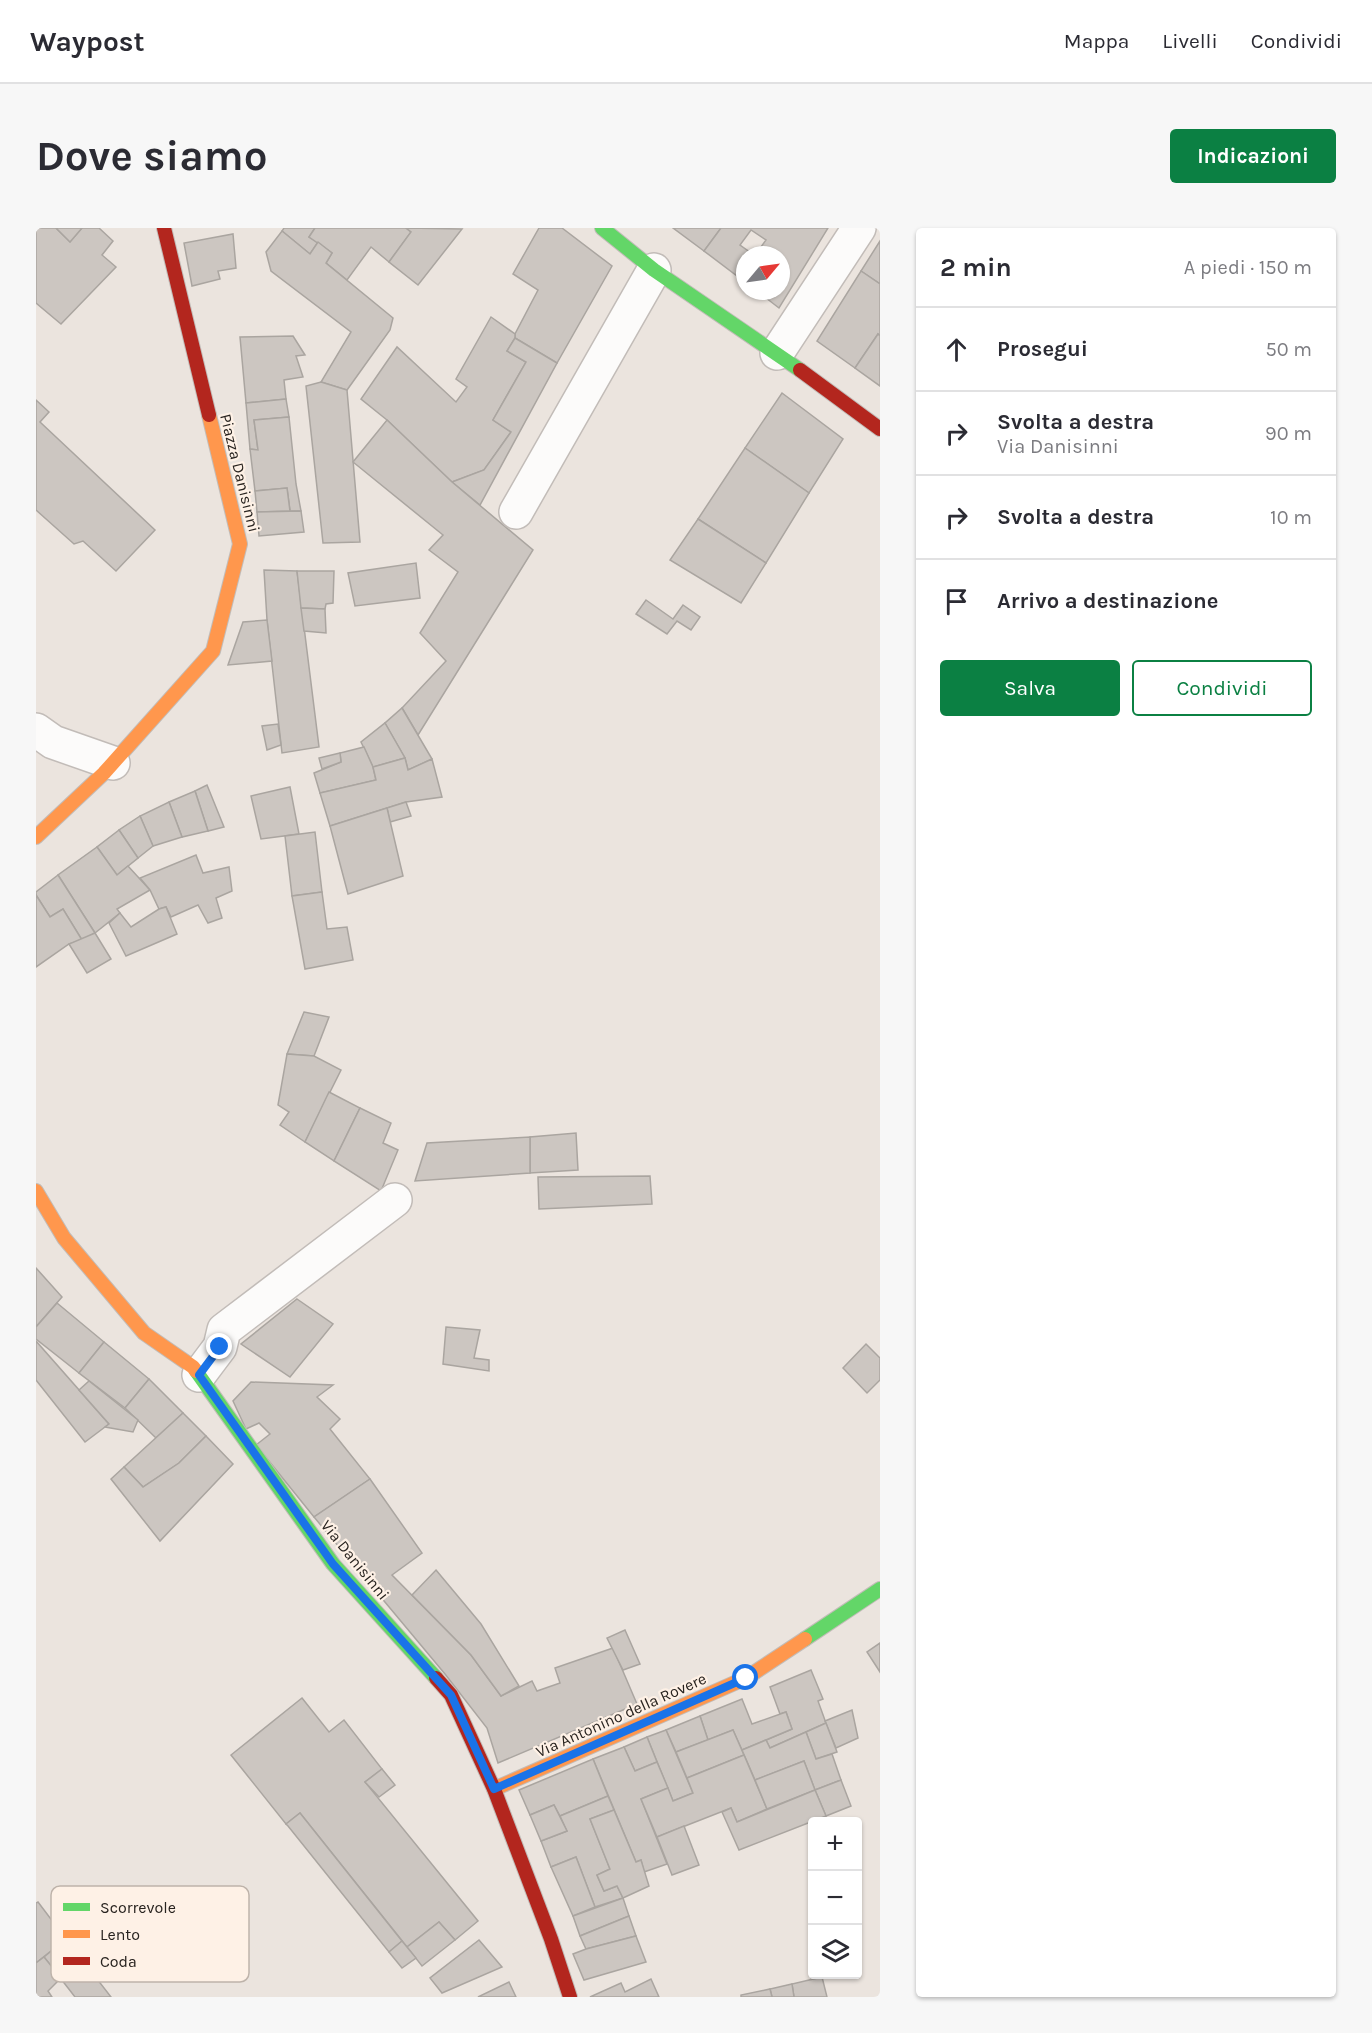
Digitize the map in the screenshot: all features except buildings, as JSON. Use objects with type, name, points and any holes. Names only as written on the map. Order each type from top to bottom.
[{"type":"street","name":"Piazza Danisinni","points":[[36,837],[113,763],[213,651],[240,544],[164,228]]},
{"type":"street","points":[[602,228],[654,270],[777,353],[880,429]]},
{"type":"street","points":[[777,353],[860,228]]},
{"type":"street","points":[[516,512],[654,270]]},
{"type":"street","points":[[36,730],[53,742],[113,763]]},
{"type":"street","name":"Via Danisinni","points":[[36,1191],[64,1238],[144,1333],[193,1367],[333,1564],[451,1695],[494,1789],[551,1939],[570,1997]]},
{"type":"street","points":[[199,1375],[220,1347],[224,1330],[395,1200]]},
{"type":"street","name":"Via Antonino della Rovere","points":[[494,1789],[746,1678],[880,1589]]},
{"type":"traffic: fast","points":[[602,228],[654,270],[800,370]]},
{"type":"traffic: fast","points":[[196,1371],[333,1564],[436,1678]]},
{"type":"traffic: fast","points":[[805,1639],[880,1589]]},
{"type":"traffic: slow","points":[[36,837],[104,773],[213,651],[240,544],[209,415]]},
{"type":"traffic: slow","points":[[36,1191],[64,1238],[144,1333],[196,1371]]},
{"type":"traffic: slow","points":[[494,1789],[746,1678],[805,1639]]},
{"type":"traffic: jam","points":[[164,228],[209,415]]},
{"type":"traffic: jam","points":[[800,370],[880,429]]},
{"type":"traffic: jam","points":[[436,1678],[451,1695],[494,1789],[551,1939],[570,1997]]},
{"type":"route","points":[[220,1347],[199,1375],[333,1564],[451,1695],[494,1789],[746,1678]]}]
